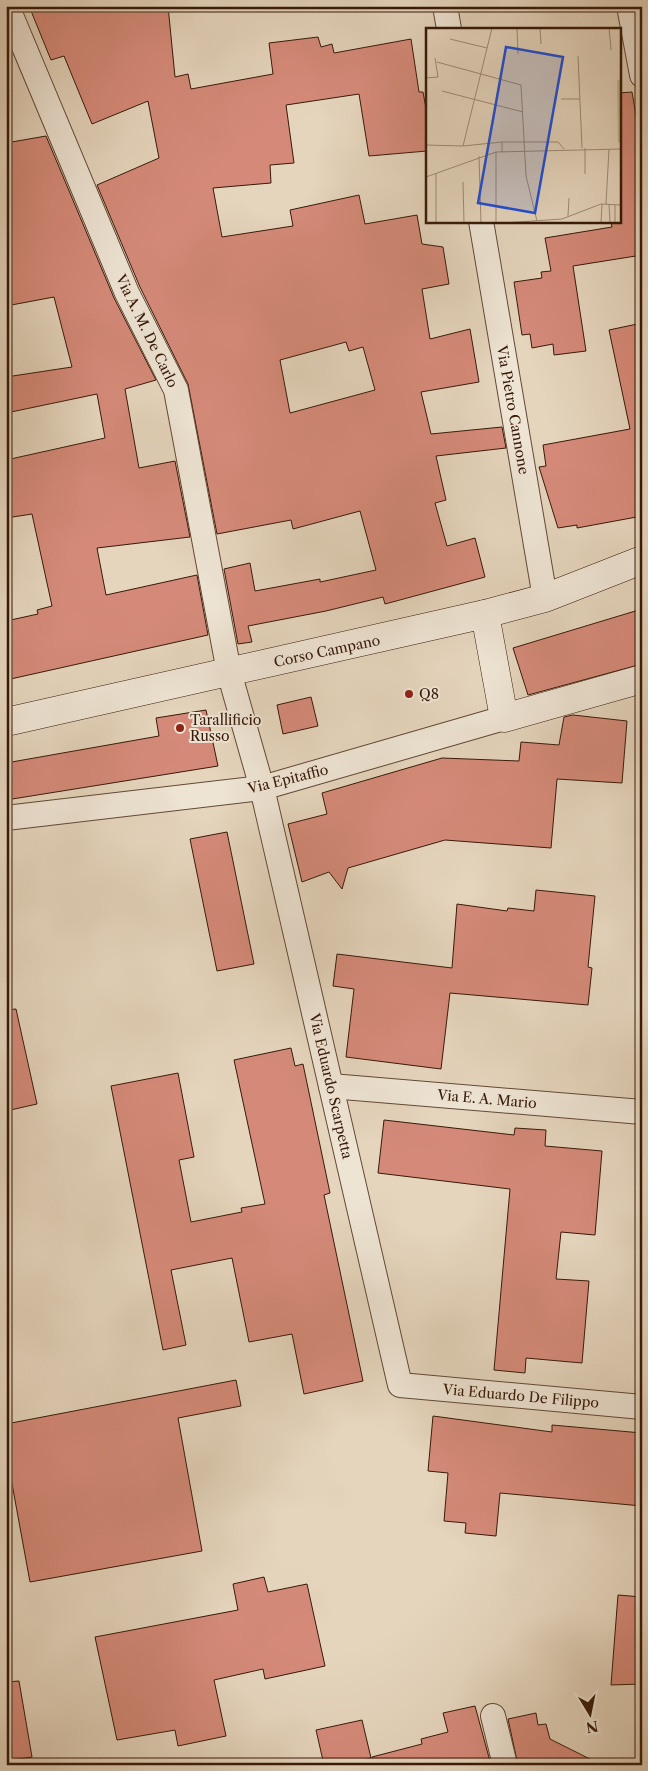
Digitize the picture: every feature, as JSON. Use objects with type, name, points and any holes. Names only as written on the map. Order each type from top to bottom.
[{"type":"main road","name":"Corso Campano","points":[[6,722],[485,614],[545,598],[642,560]]},
{"type":"main road","points":[[485,614],[504,718]]},
{"type":"main road","name":"Via Epitaffio","points":[[504,718],[642,679]]},
{"type":"street","name":"Via A. M. De Carlo","points":[[7,6],[126,293],[176,390],[229,672],[262,788]]},
{"type":"street","points":[[445,6],[449,28]]},
{"type":"street","points":[[629,6],[642,75]]},
{"type":"street","name":"Via Pietro Cannone","points":[[481,222],[545,598]]},
{"type":"street","name":"Via Epitaffio","points":[[6,818],[262,788],[504,718]]},
{"type":"street","name":"Via Eduardo Scarpetta","points":[[262,788],[400,1384]]},
{"type":"street","name":"Via E. A. Mario","points":[[331,1086],[642,1112]]},
{"type":"street","name":"Via Eduardo De Filippo","points":[[400,1384],[642,1407]]},
{"type":"street","points":[[493,1716],[505,1765]]},
{"type":"building","points":[[29,6],[168,6],[175,77],[188,74],[191,89],[273,74],[269,43],[318,37],[321,47],[332,44],[334,53],[411,39],[419,92],[423,92],[426,108],[426,151],[369,156],[359,94],[286,105],[294,163],[270,165],[271,183],[213,188],[222,237],[293,226],[290,210],[359,195],[365,224],[417,215],[422,244],[443,247],[449,284],[422,289],[430,339],[470,329],[479,382],[421,392],[431,434],[502,427],[506,448],[436,456],[446,500],[435,503],[447,546],[475,538],[485,577],[385,604],[383,597],[326,611],[248,626],[252,642],[238,644],[224,569],[250,563],[255,591],[320,579],[320,582],[376,570],[360,511],[293,529],[291,520],[217,534],[188,384],[140,287],[97,185],[159,158],[148,101],[92,124],[64,56],[51,60]],"holes":[[[346,342],[349,351],[363,347],[375,390],[290,413],[280,360]]]},
{"type":"building","points":[[632,92],[642,150],[642,255],[573,266],[586,351],[554,355],[553,344],[532,348],[530,334],[522,335],[514,282],[542,278],[541,272],[551,271],[545,238],[612,227],[611,222],[620,222],[620,93]]},
{"type":"building","points":[[46,136],[114,298],[156,380],[125,389],[139,468],[175,461],[190,537],[97,548],[106,595],[197,575],[208,635],[6,680],[6,621],[38,614],[37,610],[52,606],[32,514],[6,518],[6,460],[105,438],[97,394],[11,412],[9,403],[6,403],[6,377],[72,367],[54,297],[6,306],[6,143]]},
{"type":"building","points":[[642,323],[642,516],[577,528],[577,525],[558,528],[539,467],[546,466],[543,445],[630,429],[609,330]]},
{"type":"building","points":[[642,609],[642,664],[528,695],[513,648]]},
{"type":"building","points":[[311,697],[318,726],[283,734],[277,705]]},
{"type":"building","points":[[206,710],[218,766],[6,800],[6,763],[159,736],[156,718]]},
{"type":"building","points":[[573,715],[627,721],[622,783],[557,779],[551,848],[445,840],[348,868],[342,889],[329,872],[302,882],[288,824],[327,814],[322,793],[442,758],[519,761],[521,742],[559,745],[564,717]]},
{"type":"building","points":[[227,832],[254,964],[217,971],[190,839]]},
{"type":"building","points":[[536,890],[595,896],[588,967],[592,968],[588,1005],[450,993],[441,1069],[346,1057],[354,989],[333,986],[337,954],[452,968],[457,904],[507,911],[508,908],[534,911]]},
{"type":"building","points":[[16,1009],[37,1104],[6,1111],[6,1010]]},
{"type":"building","points":[[291,1048],[295,1066],[303,1064],[330,1193],[324,1195],[363,1381],[304,1394],[292,1334],[249,1342],[232,1258],[171,1270],[186,1345],[163,1350],[111,1086],[178,1073],[194,1157],[179,1160],[191,1222],[242,1212],[241,1208],[265,1204],[234,1060]]},
{"type":"building","points":[[384,1120],[514,1135],[515,1128],[546,1130],[545,1146],[602,1151],[595,1235],[561,1232],[556,1279],[589,1281],[582,1363],[526,1358],[525,1373],[494,1370],[510,1189],[378,1173]]},
{"type":"building","points":[[236,1380],[241,1406],[178,1418],[202,1551],[30,1582],[6,1451],[6,1424]]},
{"type":"building","points":[[433,1416],[552,1432],[552,1425],[642,1433],[642,1506],[500,1493],[496,1536],[465,1533],[466,1523],[444,1521],[448,1473],[428,1471]]},
{"type":"building","points":[[264,1577],[268,1592],[307,1584],[325,1666],[265,1679],[263,1669],[214,1680],[226,1736],[178,1746],[175,1730],[117,1740],[95,1637],[238,1610],[233,1584]]},
{"type":"building","points":[[618,1595],[642,1597],[641,1684],[611,1685]]},
{"type":"building","points":[[19,1681],[32,1757],[6,1761],[6,1682]]},
{"type":"building","points":[[475,1706],[491,1765],[373,1765],[372,1757],[422,1744],[421,1739],[448,1732],[443,1713]]},
{"type":"building","points":[[536,1713],[538,1725],[546,1724],[550,1739],[602,1765],[518,1765],[508,1719]]},
{"type":"building","points":[[362,1720],[371,1758],[340,1765],[324,1765],[316,1730]]},
{"type":"place","name":"Q8","points":[[409,694]]},
{"type":"place","name":"Tarallificio Russo","points":[[180,728]]}]
